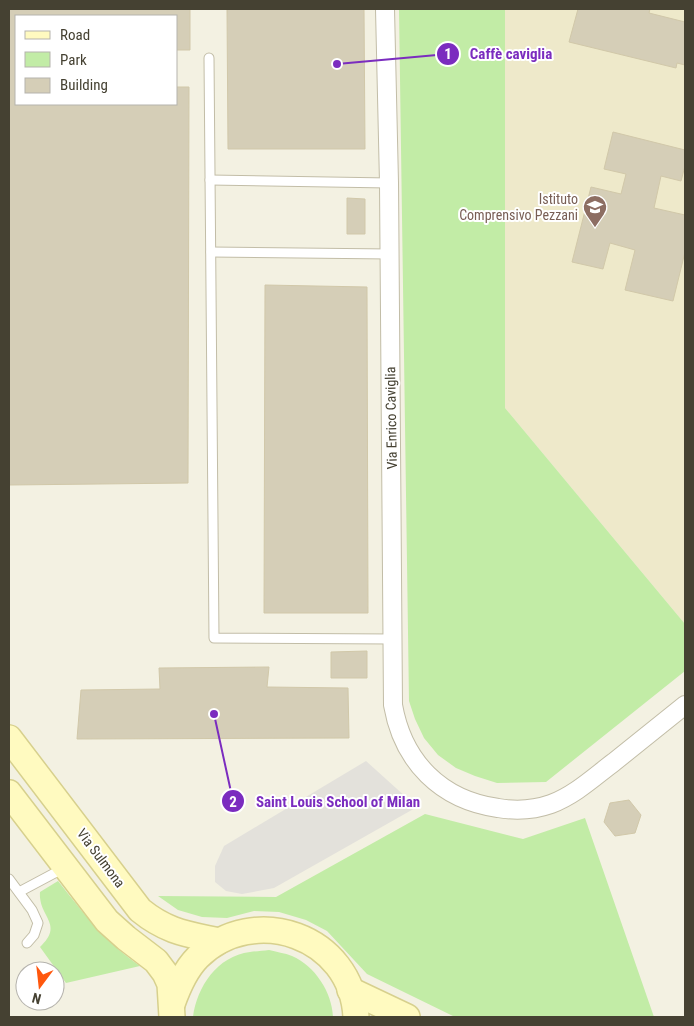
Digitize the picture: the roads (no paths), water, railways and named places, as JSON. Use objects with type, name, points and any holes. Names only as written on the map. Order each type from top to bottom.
[{"type":"street","name":"Via Enrico Caviglia","points":[[385,9],[390,254],[393,705],[398,727],[418,764],[429,778],[446,791],[463,800],[490,807],[514,810],[534,809],[551,804],[581,788],[685,705]]},
{"type":"street","name":"Via Sulmona","points":[[9,738],[140,910],[152,919],[178,932],[220,941]]},
{"type":"street","points":[[9,793],[64,868],[107,921],[156,961],[170,984],[172,1010]]},
{"type":"street","points":[[172,1010],[183,976],[205,950],[241,932],[258,930],[281,931],[297,936],[313,943],[330,958],[344,976],[350,990],[356,1017]]},
{"type":"street","points":[[350,990],[407,1017]]},
{"type":"lane","points":[[209,58],[214,638],[393,639]]},
{"type":"lane","points":[[210,180],[389,183]]},
{"type":"lane","points":[[211,252],[390,254]]},
{"type":"lane","points":[[19,892],[64,868]]},
{"type":"lane","points":[[9,879],[32,910],[38,923],[34,935],[27,943]]},
{"type":"place","name":"Caffè caviglia","points":[[337,64]]},
{"type":"place","name":"Istituto Comprensivo Pezzani","points":[[595,228]]},
{"type":"place","name":"Saint Louis School of Milan","points":[[214,714]]}]
